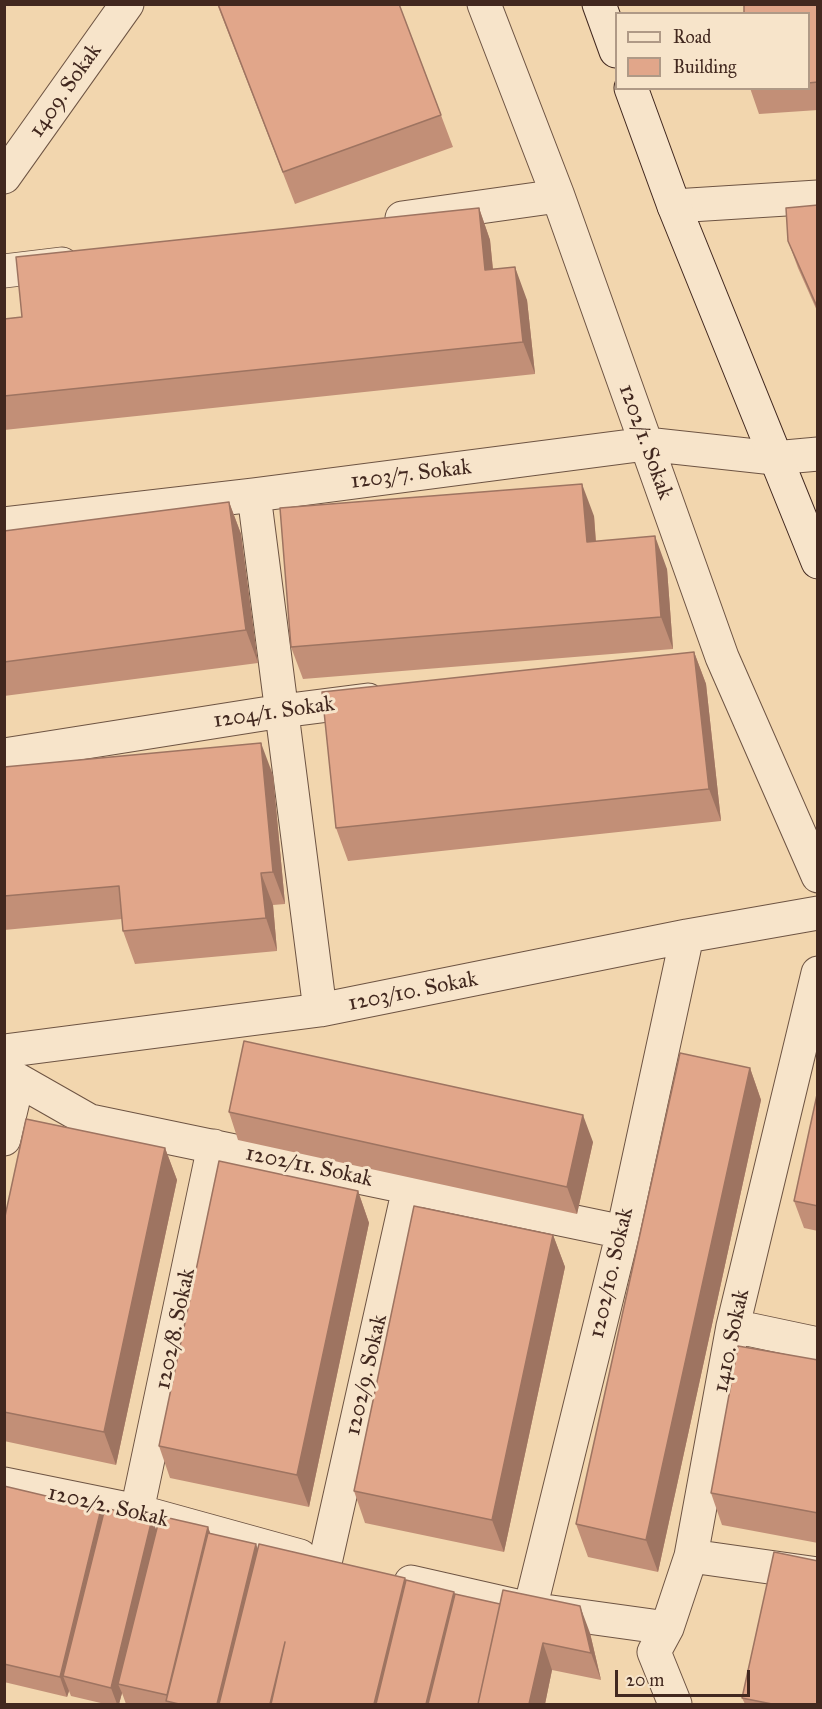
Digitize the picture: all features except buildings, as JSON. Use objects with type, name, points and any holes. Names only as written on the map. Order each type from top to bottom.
[{"type":"street","name":"1409. Sokak","points":[[4,177],[127,4]]},
{"type":"street","name":"1202/1. Sokak","points":[[484,4],[558,196],[722,657],[818,876]]},
{"type":"street","points":[[599,4],[615,48]]},
{"type":"street","points":[[632,90],[674,206],[818,562]]},
{"type":"street","points":[[369,222],[558,196]]},
{"type":"street","points":[[674,206],[818,197]]},
{"type":"street","points":[[4,271],[87,260]]},
{"type":"street","name":"1203/7. Sokak","points":[[4,524],[254,495],[646,444],[774,458],[818,454]]},
{"type":"street","points":[[254,495],[320,1010]]},
{"type":"street","points":[[687,661],[722,657]]},
{"type":"street","name":"1204/1. Sokak","points":[[4,755],[282,711],[401,696]]},
{"type":"street","name":"1203/10. Sokak","points":[[4,1051],[320,1010],[687,936],[818,913]]},
{"type":"street","name":"1202/10. Sokak","points":[[530,1609],[622,1232],[687,936]]},
{"type":"street","name":"1410. Sokak","points":[[675,1704],[654,1652],[667,1628],[691,1556],[734,1326],[818,973]]},
{"type":"street","points":[[4,1139],[11,1078]]},
{"type":"street","name":"1202/11. Sokak","points":[[11,1078],[90,1120],[622,1232]]},
{"type":"street","name":"1202/8. Sokak","points":[[137,1511],[214,1146]]},
{"type":"street","name":"1202/9. Sokak","points":[[325,1563],[409,1188]]},
{"type":"street","points":[[734,1326],[818,1344]]},
{"type":"street","name":"1202/2. Sokak","points":[[4,1484],[137,1511],[325,1563],[530,1609],[667,1628]]},
{"type":"street","points":[[691,1556],[818,1574]]}]
